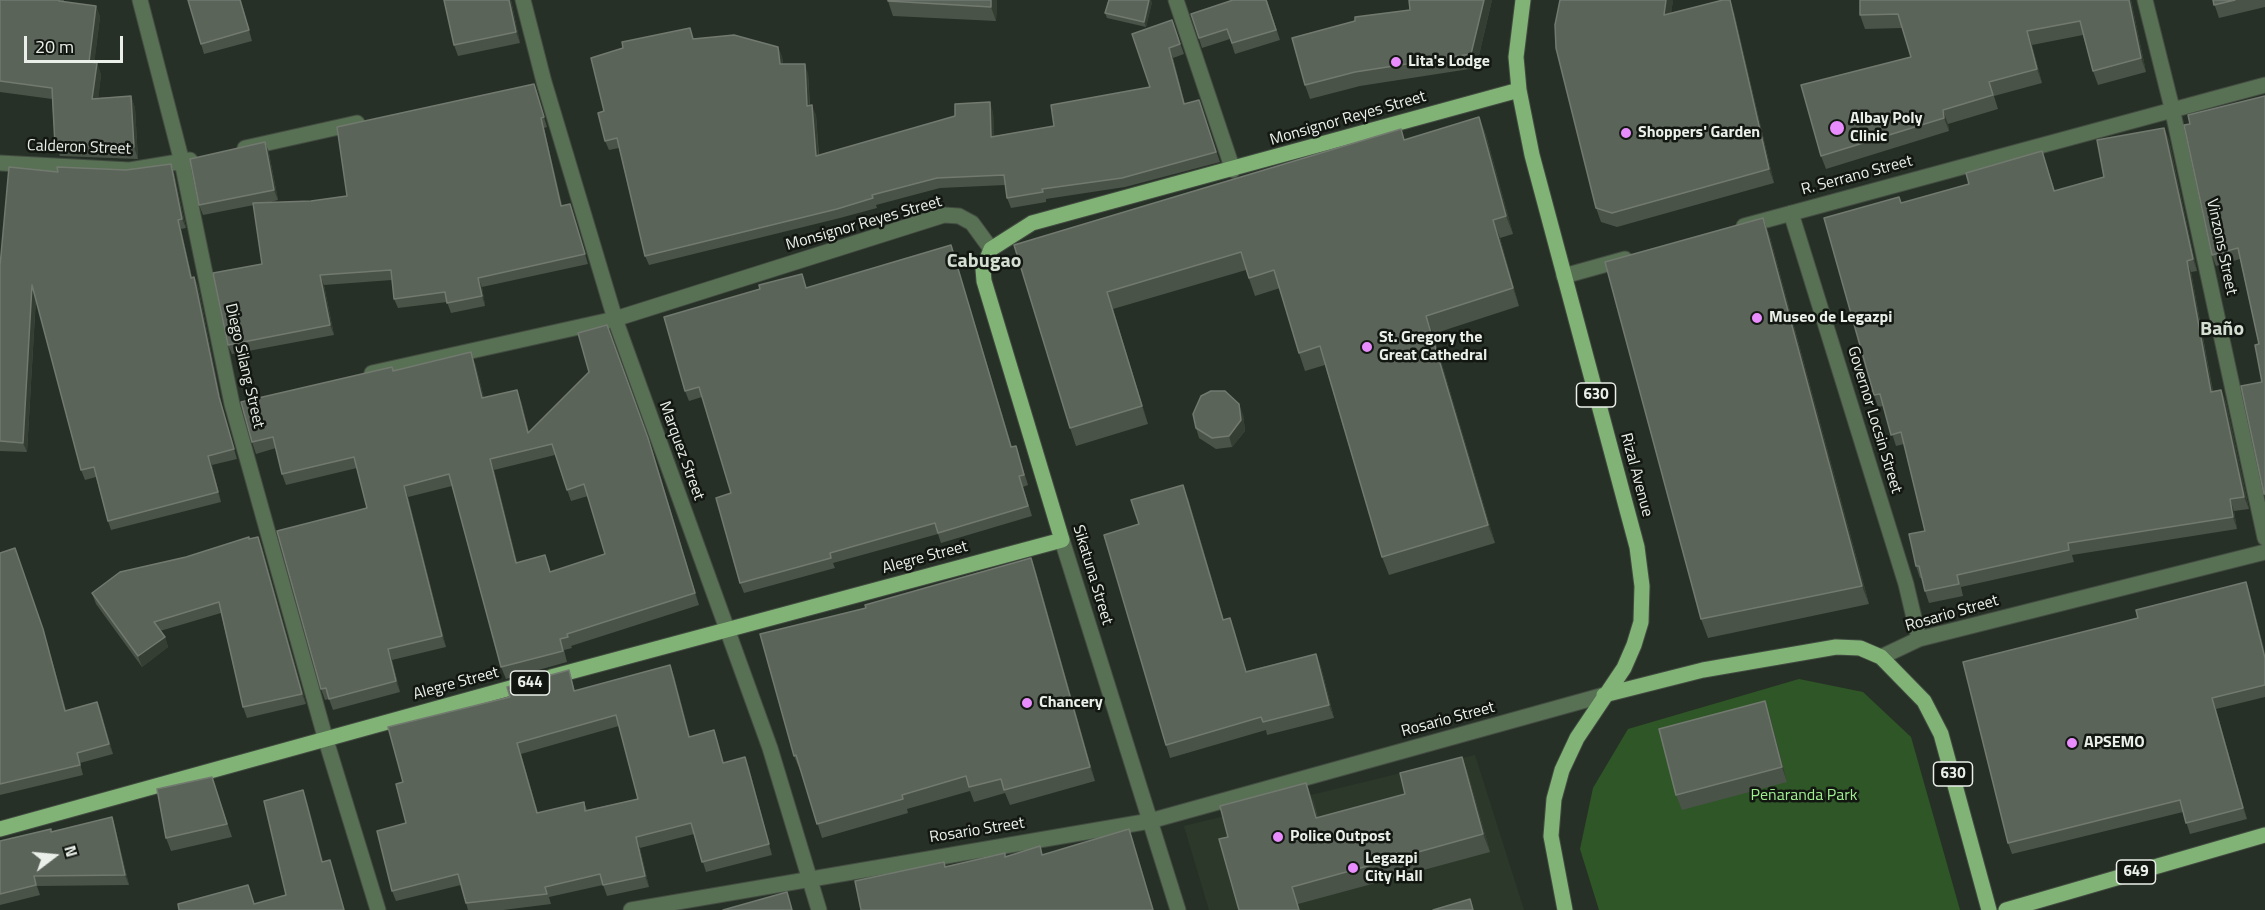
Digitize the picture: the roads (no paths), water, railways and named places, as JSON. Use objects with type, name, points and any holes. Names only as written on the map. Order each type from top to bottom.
[{"type":"main road","name":"Rizal Avenue","points":[[1522,0],[1516,57],[1519,90],[1546,216],[1637,547],[1642,586],[1641,622],[1634,645],[1624,668],[1577,738],[1562,770],[1554,799],[1551,836],[1565,910]]},
{"type":"main road","name":"Monsignor Reyes Street","points":[[991,249],[1032,223],[1233,170],[1519,90]]},
{"type":"main road","name":"Sikatuna Street","points":[[991,249],[983,269],[984,281],[1062,540]]},
{"type":"main road","name":"Alegre Street","points":[[0,829],[325,737],[1062,540]]},
{"type":"main road","name":"Rosario Street","points":[[1604,695],[1703,670],[1836,646],[1860,648],[1881,657]]},
{"type":"main road","name":"630","points":[[1881,657],[1924,701],[1941,734],[1989,910]]},
{"type":"main road","name":"649","points":[[2006,910],[2265,835]]},
{"type":"street","name":"Diego Silang Street","points":[[140,0],[182,162],[238,403],[325,737],[378,910]]},
{"type":"street","name":"Marquez Street","points":[[523,0],[538,84],[615,319],[726,631],[770,747],[819,910]]},
{"type":"street","points":[[1176,0],[1233,170]]},
{"type":"street","name":"Vinzons Street","points":[[2145,0],[2172,108],[2265,538]]},
{"type":"street","name":"R. Serrano Street","points":[[1735,229],[2172,108],[2265,85]]},
{"type":"street","points":[[228,152],[369,121]]},
{"type":"street","name":"Calderon Street","points":[[0,163],[130,170],[205,157]]},
{"type":"street","name":"Governor Locsin Street","points":[[1791,213],[1906,584],[1919,639]]},
{"type":"street","name":"Monsignor Reyes Street","points":[[359,375],[615,319],[944,215],[959,216],[972,223],[991,249]]},
{"type":"street","points":[[1564,276],[1644,254]]},
{"type":"street","name":"Sikatuna Street","points":[[1062,540],[1178,910]]},
{"type":"street","name":"Rosario Street","points":[[1881,657],[1919,639],[2265,552]]},
{"type":"street","name":"Rosario Street","points":[[632,910],[1150,821],[1604,695]]},
{"type":"place","name":"Lita's Lodge","points":[[1396,62]]},
{"type":"place","name":"Albay Poly Clinic","points":[[1837,128]]},
{"type":"place","name":"Shoppers' Garden","points":[[1626,133]]},
{"type":"place","name":"Museo de Legazpi","points":[[1757,318]]},
{"type":"place","name":"St. Gregory the Great Cathedral","points":[[1367,347]]},
{"type":"place","name":"Chancery","points":[[1027,703]]},
{"type":"place","name":"APSEMO","points":[[2072,743]]},
{"type":"place","name":"Police Outpost","points":[[1278,837]]},
{"type":"place","name":"Legazpi City Hall","points":[[1353,868]]},
{"type":"district","name":"Cabugao","points":[[984,262]]},
{"type":"district","name":"Baño","points":[[2222,330]]},
{"type":"park label","name":"Peñaranda Park","points":[[1804,796]]}]
